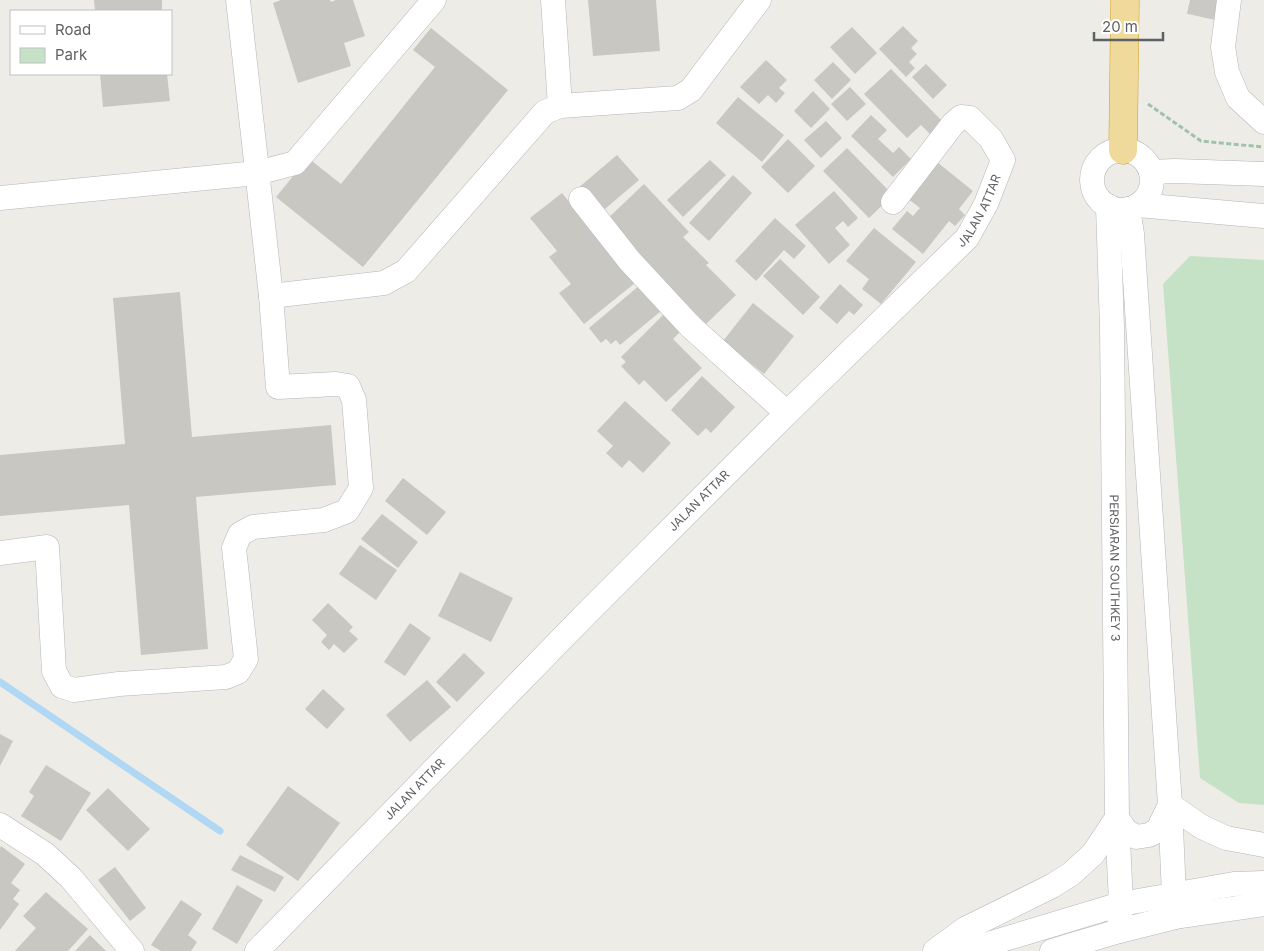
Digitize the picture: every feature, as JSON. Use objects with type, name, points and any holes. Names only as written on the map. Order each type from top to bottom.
[{"type":"highway","points":[[1123,139],[1126,0]]},
{"type":"street","points":[[0,553],[47,547],[54,671],[62,686],[74,690],[119,684],[226,677],[238,672],[246,659],[234,548],[240,534],[253,527],[324,520],[347,511],[361,488],[354,400],[348,386],[336,384],[278,387],[271,296],[238,0]]},
{"type":"street","points":[[0,198],[257,173],[295,163],[434,0]]},
{"type":"street","points":[[553,0],[560,106]]},
{"type":"street","points":[[271,296],[384,283],[406,271],[546,112],[560,106],[678,98],[691,90],[759,0]]},
{"type":"street","points":[[1229,0],[1223,47],[1227,72],[1238,98],[1264,122]]},
{"type":"street","name":"JALAN ATTAR","points":[[257,951],[586,614],[787,413],[967,238],[986,204],[1003,160],[991,139],[970,118],[961,117],[953,124],[893,202]]},
{"type":"street","points":[[1123,139],[1134,140],[1148,153],[1175,171]]},
{"type":"street","points":[[1123,139],[1132,152],[1141,156],[1147,163],[1152,181],[1150,191],[1145,199],[1124,207]]},
{"type":"street","points":[[1123,139],[1114,151],[1105,155],[1098,162],[1093,171],[1094,192],[1100,200],[1124,207],[1162,207],[1264,216]]},
{"type":"street","points":[[1151,172],[1264,174]]},
{"type":"street","points":[[581,199],[629,260],[691,327],[787,413]]},
{"type":"street","points":[[1124,207],[1132,234],[1170,805],[1175,917]]},
{"type":"street","name":"PERSIARAN SOUTHKEY 3","points":[[1119,931],[1121,904],[1117,818],[1112,328],[1124,207]]},
{"type":"street","points":[[1132,234],[1139,222],[1153,211],[1162,207]]},
{"type":"street","points":[[934,951],[965,929],[1052,886],[1071,874],[1093,854],[1117,818],[1125,830],[1136,837],[1149,835],[1158,830],[1170,805]]},
{"type":"street","points":[[1170,805],[1202,827],[1226,838],[1264,845]]},
{"type":"street","points":[[0,825],[45,854],[71,878],[132,951]]},
{"type":"street","points":[[965,951],[1121,904],[1234,884],[1264,883]]},
{"type":"street","points":[[1052,951],[1175,917],[1264,904]]},
{"type":"path","points":[[1147,103],[1200,141],[1264,147]]},
{"type":"green space","points":[[1190,256],[1264,260],[1264,805],[1239,803],[1200,778],[1163,284]]},
{"type":"building","points":[[94,0],[162,0],[162,10],[95,10]]},
{"type":"building","points":[[281,0],[330,0],[331,2],[336,0],[353,0],[365,36],[344,43],[351,66],[298,83],[273,3]]},
{"type":"building","points":[[588,0],[656,0],[660,51],[593,56]]},
{"type":"building","points":[[903,26],[918,41],[911,48],[917,54],[909,62],[915,68],[906,77],[879,49]]},
{"type":"building","points":[[852,27],[877,53],[855,74],[830,47]]},
{"type":"building","points":[[431,28],[508,90],[363,267],[276,197],[308,158],[341,184],[435,67],[413,50]]},
{"type":"building","points":[[766,60],[787,80],[779,88],[785,93],[776,103],[768,95],[759,104],[740,87]]},
{"type":"building","points":[[833,62],[851,80],[832,99],[814,80]]},
{"type":"building","points":[[926,64],[947,85],[933,99],[912,77]]},
{"type":"building","points":[[891,69],[943,122],[931,135],[921,125],[907,138],[864,94]]},
{"type":"building","points":[[100,75],[167,75],[170,101],[103,107]]},
{"type":"building","points":[[850,87],[866,104],[847,121],[831,104]]},
{"type":"building","points":[[813,91],[830,109],[811,128],[794,111]]},
{"type":"building","points":[[738,97],[784,135],[762,162],[716,123]]},
{"type":"building","points":[[871,115],[887,130],[878,139],[893,153],[899,147],[911,159],[893,177],[851,136]]},
{"type":"building","points":[[826,121],[842,138],[821,158],[804,140]]},
{"type":"building","points":[[788,139],[815,166],[788,193],[761,167]]},
{"type":"building","points":[[847,148],[893,195],[869,218],[823,171]]},
{"type":"building","points":[[617,155],[639,180],[599,214],[577,189]]},
{"type":"building","points":[[710,160],[726,175],[683,217],[667,200]]},
{"type":"building","points":[[937,162],[973,191],[959,209],[965,215],[955,226],[949,221],[923,254],[892,229],[907,211],[913,216],[920,208],[907,198]]},
{"type":"building","points":[[733,175],[752,193],[709,241],[689,223]]},
{"type":"building","points":[[644,184],[689,232],[683,237],[709,263],[706,265],[736,295],[706,324],[604,222]]},
{"type":"building","points":[[834,191],[858,218],[848,227],[843,221],[835,228],[850,245],[829,264],[795,225]]},
{"type":"building","points":[[562,193],[635,283],[584,324],[559,293],[571,284],[549,257],[557,251],[530,218]]},
{"type":"building","points":[[775,218],[806,246],[794,259],[784,250],[756,281],[735,261]]},
{"type":"building","points":[[874,228],[916,262],[881,304],[862,289],[869,279],[846,261]]},
{"type":"building","points":[[780,259],[820,297],[803,315],[763,276]]},
{"type":"building","points":[[840,284],[863,305],[854,315],[849,311],[837,324],[819,308]]},
{"type":"building","points":[[640,285],[661,311],[620,345],[616,340],[611,344],[606,339],[601,343],[589,328]]},
{"type":"building","points":[[180,292],[192,437],[331,425],[336,485],[196,497],[208,649],[141,655],[129,505],[0,516],[0,455],[125,444],[113,298]]},
{"type":"building","points":[[753,303],[794,336],[764,374],[723,341]]},
{"type":"building","points":[[663,315],[680,332],[673,339],[702,368],[666,402],[644,380],[639,385],[621,366],[626,362],[621,357]]},
{"type":"building","points":[[702,376],[735,407],[711,433],[706,428],[698,436],[671,410]]},
{"type":"building","points":[[625,401],[671,443],[643,473],[629,460],[622,468],[606,453],[613,446],[597,431]]},
{"type":"building","points":[[403,478],[446,512],[427,535],[385,501]]},
{"type":"building","points":[[382,514],[418,542],[398,568],[361,539]]},
{"type":"building","points":[[360,545],[397,570],[376,600],[339,574]]},
{"type":"building","points":[[460,572],[513,598],[491,642],[438,616]]},
{"type":"building","points":[[328,603],[353,627],[349,631],[358,639],[344,653],[334,644],[329,650],[321,642],[327,635],[312,620]]},
{"type":"building","points":[[410,623],[431,638],[405,676],[384,662]]},
{"type":"building","points":[[464,653],[485,673],[457,702],[436,682]]},
{"type":"building","points":[[427,680],[451,707],[410,742],[386,715]]},
{"type":"building","points":[[323,689],[345,709],[327,729],[305,709]]},
{"type":"building","points":[[0,734],[13,741],[0,766]]},
{"type":"building","points":[[46,765],[91,793],[61,841],[21,816],[34,796],[29,792]]},
{"type":"building","points":[[288,786],[340,823],[298,881],[246,845]]},
{"type":"building","points":[[108,788],[150,829],[128,851],[86,810]]},
{"type":"building","points":[[1,846],[25,864],[11,883],[20,890],[13,899],[19,904],[0,930],[0,848]]},
{"type":"building","points":[[240,855],[284,877],[275,892],[231,870]]},
{"type":"building","points":[[115,867],[146,908],[130,921],[98,880]]},
{"type":"building","points":[[237,885],[263,900],[237,944],[212,929]]},
{"type":"building","points":[[46,892],[88,929],[68,951],[15,951],[36,928],[23,916]]},
{"type":"building","points":[[181,900],[202,914],[188,935],[197,942],[191,951],[161,951],[151,945]]},
{"type":"building","points":[[90,935],[106,951],[75,951]]},
{"type":"waterway","points":[[0,682],[220,831]]},
{"type":"tunnel","points":[[1190,0],[1221,7],[1231,0]]}]
